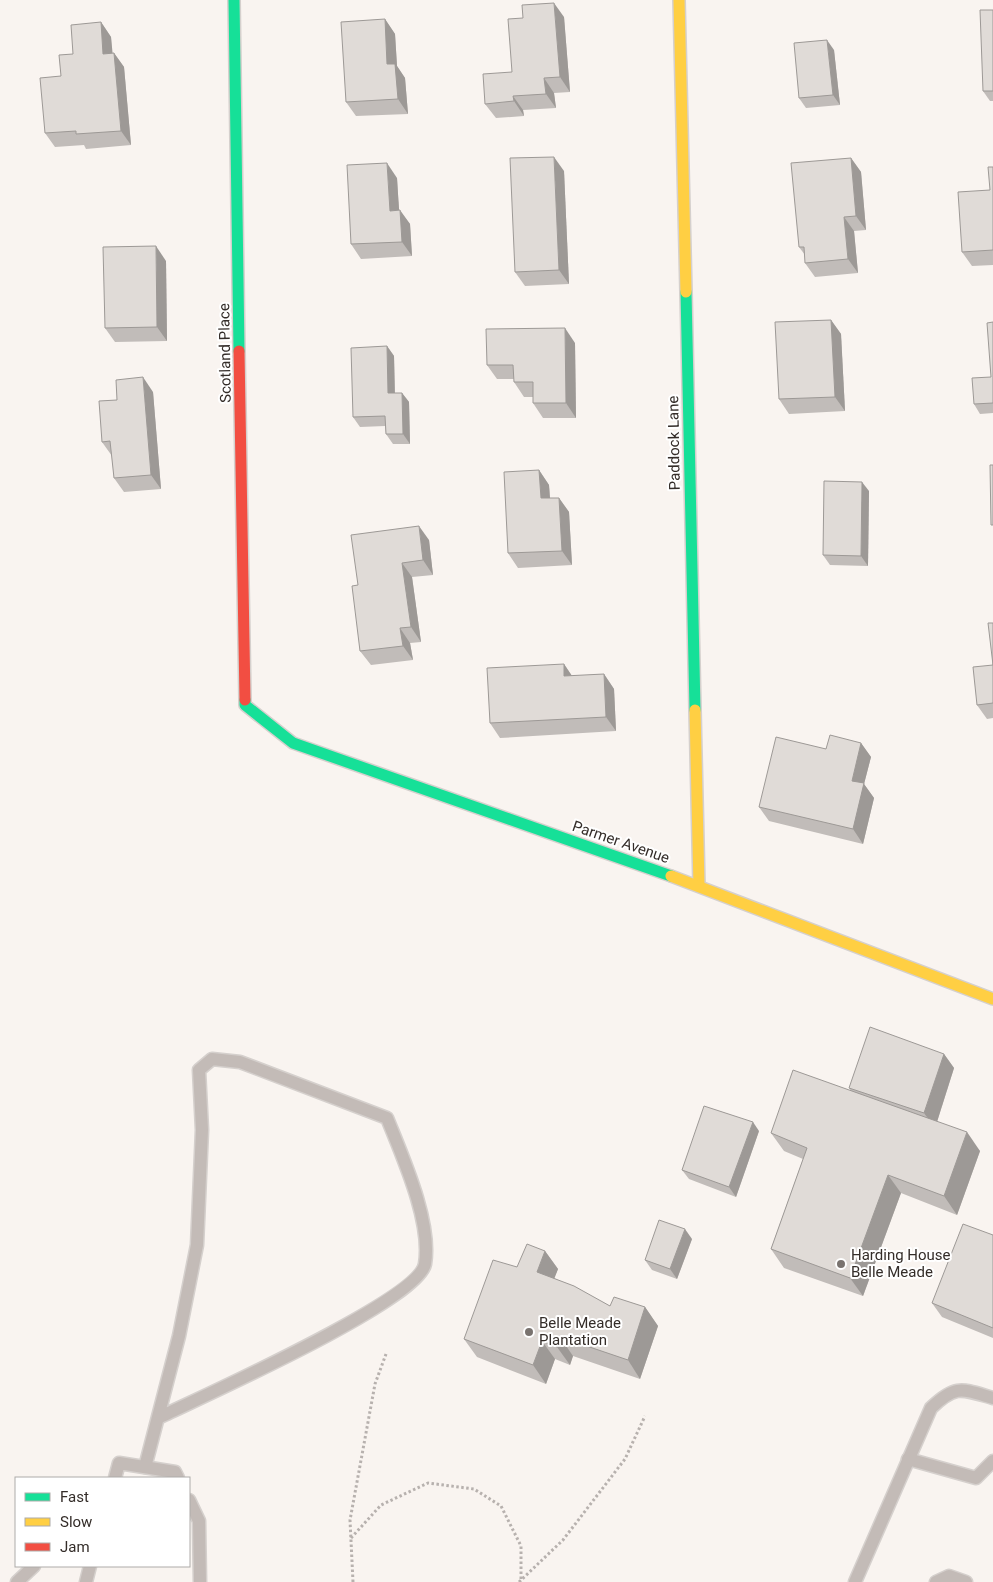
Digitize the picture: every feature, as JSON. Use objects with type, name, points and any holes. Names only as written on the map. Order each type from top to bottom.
[{"type":"street","name":"Scotland Place","points":[[234,0],[245,705]]},
{"type":"street","name":"Paddock Lane","points":[[679,0],[699,886]]},
{"type":"street","name":"Parmer Avenue","points":[[245,705],[293,743],[699,886],[993,998]]},
{"type":"lane","points":[[144,1467],[179,1336],[198,1245],[202,1130],[199,1070],[212,1060],[240,1062],[388,1118],[407,1169],[426,1235],[425,1266],[406,1288],[351,1323],[158,1418]]},
{"type":"lane","points":[[855,1582],[931,1408],[945,1394],[963,1389],[993,1398]]},
{"type":"lane","points":[[908,1459],[976,1478],[993,1461]]},
{"type":"lane","points":[[115,1477],[120,1463],[175,1472],[178,1477]]},
{"type":"lane","points":[[190,1502],[199,1521],[200,1582]]},
{"type":"lane","points":[[17,1582],[33,1567]]},
{"type":"lane","points":[[86,1582],[90,1567]]},
{"type":"lane","points":[[936,1582],[949,1576],[966,1582]]},
{"type":"path","points":[[353,1582],[350,1520],[375,1384],[386,1354]]},
{"type":"path","points":[[520,1581],[562,1540],[625,1460],[646,1416]]},
{"type":"path","points":[[351,1538],[381,1505],[428,1483],[474,1488],[501,1506],[521,1546],[520,1581]]},
{"type":"building","points":[[554,3],[560,77],[544,78],[546,94],[513,96],[514,101],[485,104],[483,74],[512,72],[508,19],[523,18],[522,5]]},
{"type":"building","points":[[980,10],[993,10],[993,91],[983,91]]},
{"type":"building","points":[[385,19],[387,64],[395,64],[398,99],[346,102],[341,22]]},
{"type":"building","points":[[101,22],[103,54],[114,53],[121,131],[76,134],[76,131],[45,133],[40,78],[61,76],[59,55],[73,54],[71,25]]},
{"type":"building","points":[[827,40],[833,95],[799,98],[794,43]]},
{"type":"building","points":[[554,157],[559,270],[515,272],[510,158]]},
{"type":"building","points":[[851,158],[856,216],[844,217],[848,259],[805,263],[804,247],[799,247],[791,163]]},
{"type":"building","points":[[387,163],[390,211],[400,210],[402,242],[351,244],[347,165]]},
{"type":"building","points":[[988,167],[993,167],[993,250],[962,252],[958,192],[990,190]]},
{"type":"building","points":[[156,246],[157,327],[105,328],[103,247]]},
{"type":"building","points":[[831,320],[835,397],[779,399],[775,322]]},
{"type":"building","points":[[993,322],[993,403],[974,404],[972,378],[991,377],[987,323]]},
{"type":"building","points":[[565,328],[566,403],[533,403],[533,382],[514,382],[513,365],[487,365],[486,329]]},
{"type":"building","points":[[387,346],[388,393],[402,393],[403,434],[386,434],[385,416],[353,417],[351,348]]},
{"type":"building","points":[[143,377],[151,475],[114,478],[110,441],[102,442],[99,401],[117,400],[116,380]]},
{"type":"building","points":[[990,465],[993,465],[993,525],[991,525]]},
{"type":"building","points":[[539,470],[541,498],[559,498],[562,551],[508,553],[504,472]]},
{"type":"building","points":[[824,481],[862,482],[861,556],[823,555]]},
{"type":"building","points":[[419,526],[423,560],[402,563],[411,627],[400,628],[403,646],[360,651],[352,586],[358,585],[351,535]]},
{"type":"building","points":[[988,623],[993,623],[993,665]]},
{"type":"building","points":[[564,664],[564,676],[604,674],[606,717],[490,723],[487,668]]},
{"type":"building","points":[[993,665],[993,703],[977,705],[973,667]]},
{"type":"building","points":[[830,735],[861,743],[852,781],[864,783],[853,829],[759,807],[776,737],[826,749]]},
{"type":"building","points":[[870,1027],[944,1054],[924,1113],[849,1088]]},
{"type":"building","points":[[793,1070],[967,1132],[944,1196],[888,1175],[850,1278],[771,1249],[807,1148],[771,1133]]},
{"type":"building","points":[[704,1106],[753,1122],[729,1187],[682,1170]]},
{"type":"building","points":[[659,1220],[685,1229],[670,1269],[645,1260]]},
{"type":"building","points":[[963,1224],[993,1235],[993,1328],[932,1303]]},
{"type":"building","points":[[527,1244],[545,1251],[537,1272],[574,1286],[610,1306],[614,1297],[645,1307],[628,1360],[560,1337],[557,1347],[542,1341],[533,1365],[464,1339],[493,1260],[517,1267]]},
{"type":"traffic: fast","points":[[234,0],[239,351]]},
{"type":"traffic: fast","points":[[686,292],[695,710]]},
{"type":"traffic: fast","points":[[245,700],[245,705],[293,743],[671,876]]},
{"type":"traffic: slow","points":[[679,0],[686,292]]},
{"type":"traffic: slow","points":[[695,710],[699,886]]},
{"type":"traffic: slow","points":[[671,876],[993,999]]},
{"type":"traffic: jam","points":[[239,351],[245,700]]},
{"type":"place","name":"Harding House Belle Meade","points":[[841,1264]]},
{"type":"place","name":"Belle Meade Plantation","points":[[529,1332]]}]
